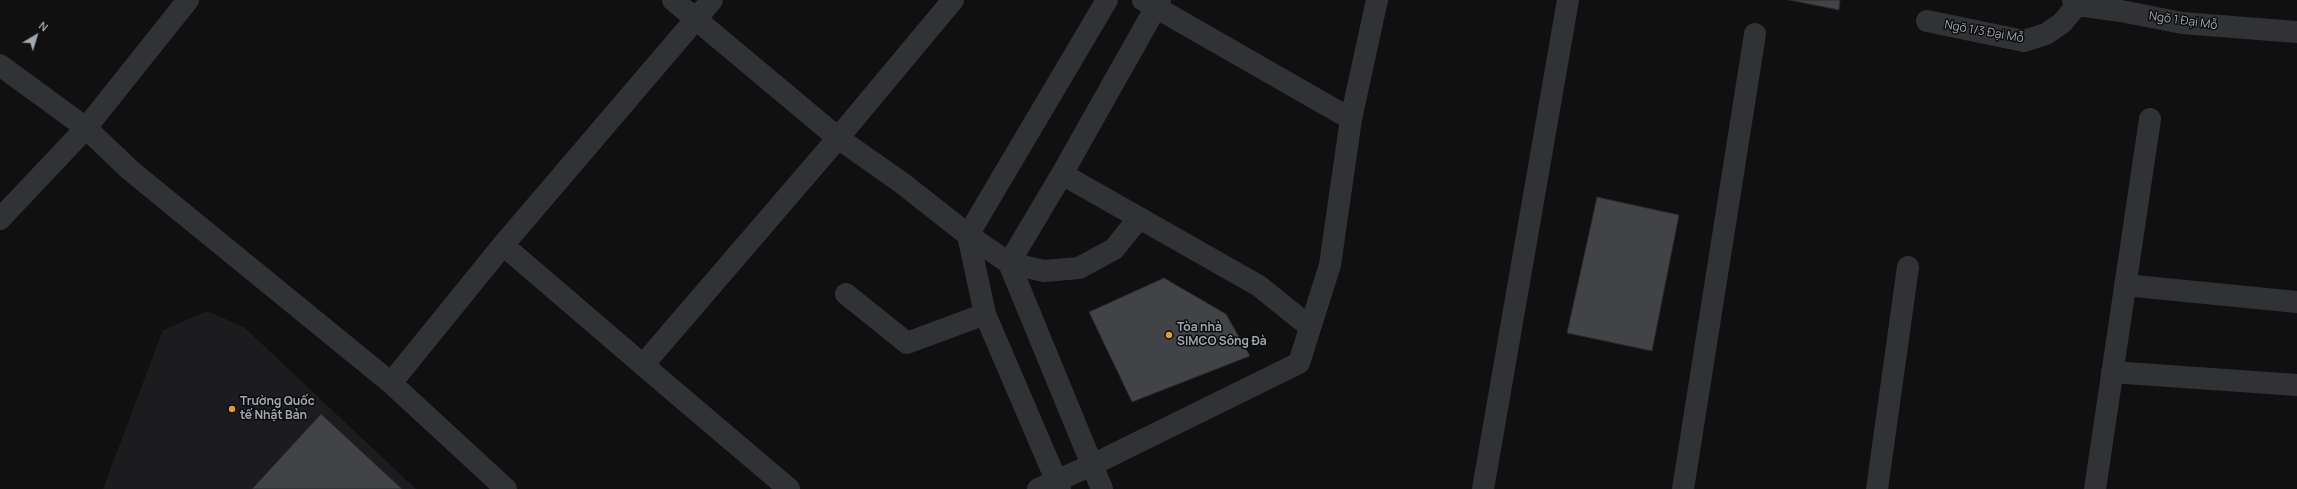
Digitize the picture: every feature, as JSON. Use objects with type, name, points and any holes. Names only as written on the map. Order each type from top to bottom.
[{"type":"street","points":[[0,218],[86,128],[188,0]]},
{"type":"street","points":[[673,0],[838,138],[902,183],[968,235],[1009,263],[1044,271],[1079,268],[1114,249],[1139,218]]},
{"type":"street","points":[[391,383],[503,245],[712,0]]},
{"type":"street","points":[[643,365],[838,138],[953,0]]},
{"type":"street","points":[[1107,0],[968,235],[985,314],[1051,486],[1300,363],[1330,264],[1351,119],[1377,0]]},
{"type":"street","points":[[1483,489],[1568,0]]},
{"type":"street","points":[[1009,263],[1062,174],[1153,2],[1351,119]]},
{"type":"street","name":"Ngõ 1/3 Đại Mỗ","points":[[1928,21],[2024,41],[2046,34],[2062,22],[2075,2]]},
{"type":"street","name":"Ngõ 1 Đại Mỗ","points":[[2075,2],[2182,23],[2297,32]]},
{"type":"street","points":[[1683,489],[1755,34]]},
{"type":"street","points":[[0,64],[86,128],[130,170],[391,383],[506,489]]},
{"type":"street","points":[[2095,489],[2150,118]]},
{"type":"street","points":[[1062,174],[1259,286],[1310,327]]},
{"type":"street","points":[[503,245],[789,489]]},
{"type":"street","points":[[1009,263],[1102,489]]},
{"type":"street","points":[[1877,489],[1908,267]]},
{"type":"street","points":[[2125,285],[2297,302]]},
{"type":"street","points":[[846,294],[907,343],[985,314]]},
{"type":"street","points":[[2112,372],[2297,384]]},
{"type":"shaded area","name":"Trường Quốc tế Nhật Bản","points":[[208,311],[245,328],[416,489],[103,489],[163,330]]},
{"type":"building","points":[[1789,0],[1840,0],[1839,10]]},
{"type":"building","points":[[1597,197],[1679,215],[1652,351],[1567,333]]},
{"type":"building","name":"Tòa nhà SIMCO Sông Đà","points":[[1164,278],[1226,314],[1250,356],[1132,402],[1089,312]]},
{"type":"building","points":[[321,414],[402,489],[252,489]]},
{"type":"place","name":"Tòa nhà SIMCO Sông Đà","points":[[1169,335]]},
{"type":"place","name":"Trường Quốc tế Nhật Bản","points":[[232,409]]}]
